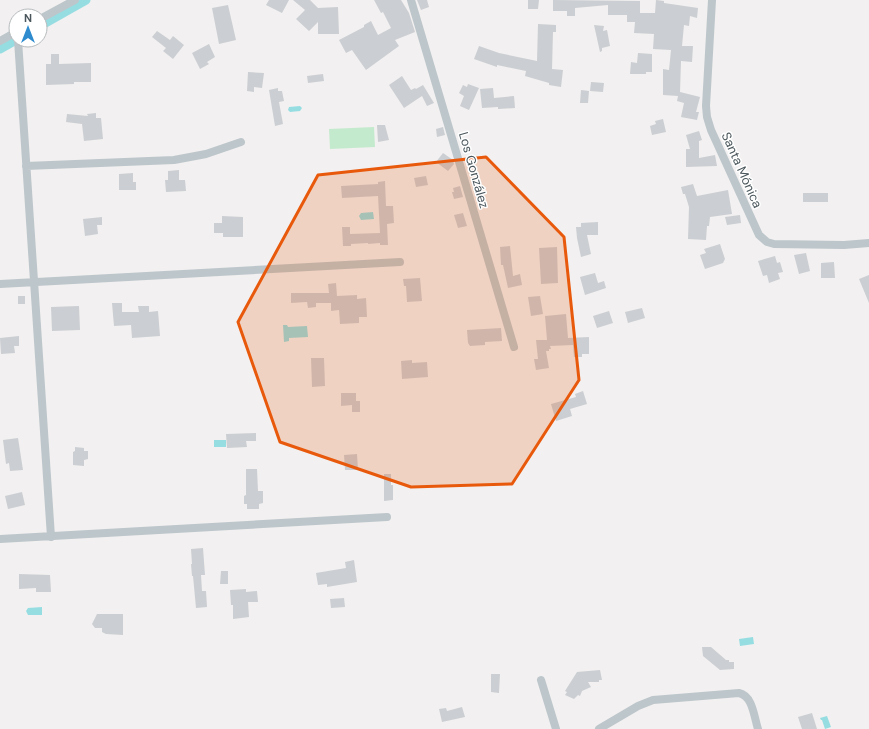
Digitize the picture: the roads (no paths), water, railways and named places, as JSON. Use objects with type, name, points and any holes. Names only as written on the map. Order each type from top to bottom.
[{"type":"street","points":[[48,15],[75,0]]},
{"type":"street","name":"Los González","points":[[411,0],[514,348]]},
{"type":"street","name":"Santa Mónica","points":[[712,0],[706,106],[707,117],[711,130],[758,235],[767,242],[774,244],[844,245],[869,243]]},
{"type":"street","points":[[19,48],[51,536]]},
{"type":"street","points":[[26,166],[174,160],[206,154],[241,142]]},
{"type":"street","points":[[0,284],[400,262]]},
{"type":"street","points":[[0,539],[387,517]]},
{"type":"street","points":[[541,680],[556,729]]},
{"type":"street","points":[[600,729],[638,706],[653,700],[739,693],[748,699],[758,729]]},
{"type":"water","points":[[300,106],[302,108],[300,111],[290,112],[288,110],[289,107]]},
{"type":"water","points":[[373,212],[374,219],[361,220],[359,216],[361,213]]},
{"type":"water","points":[[283,325],[287,325],[288,327],[307,326],[308,337],[289,338],[289,341],[284,342]]},
{"type":"water","points":[[214,440],[226,440],[226,447],[214,447]]},
{"type":"water","points":[[42,607],[42,615],[28,615],[26,611],[28,608]]},
{"type":"water","points":[[753,637],[754,644],[740,646],[739,639]]},
{"type":"water","points":[[827,716],[831,727],[825,729],[820,718]]},
{"type":"waterway","points":[[48,21],[86,0]]},
{"type":"waterway","points":[[0,49],[8,44]]}]
